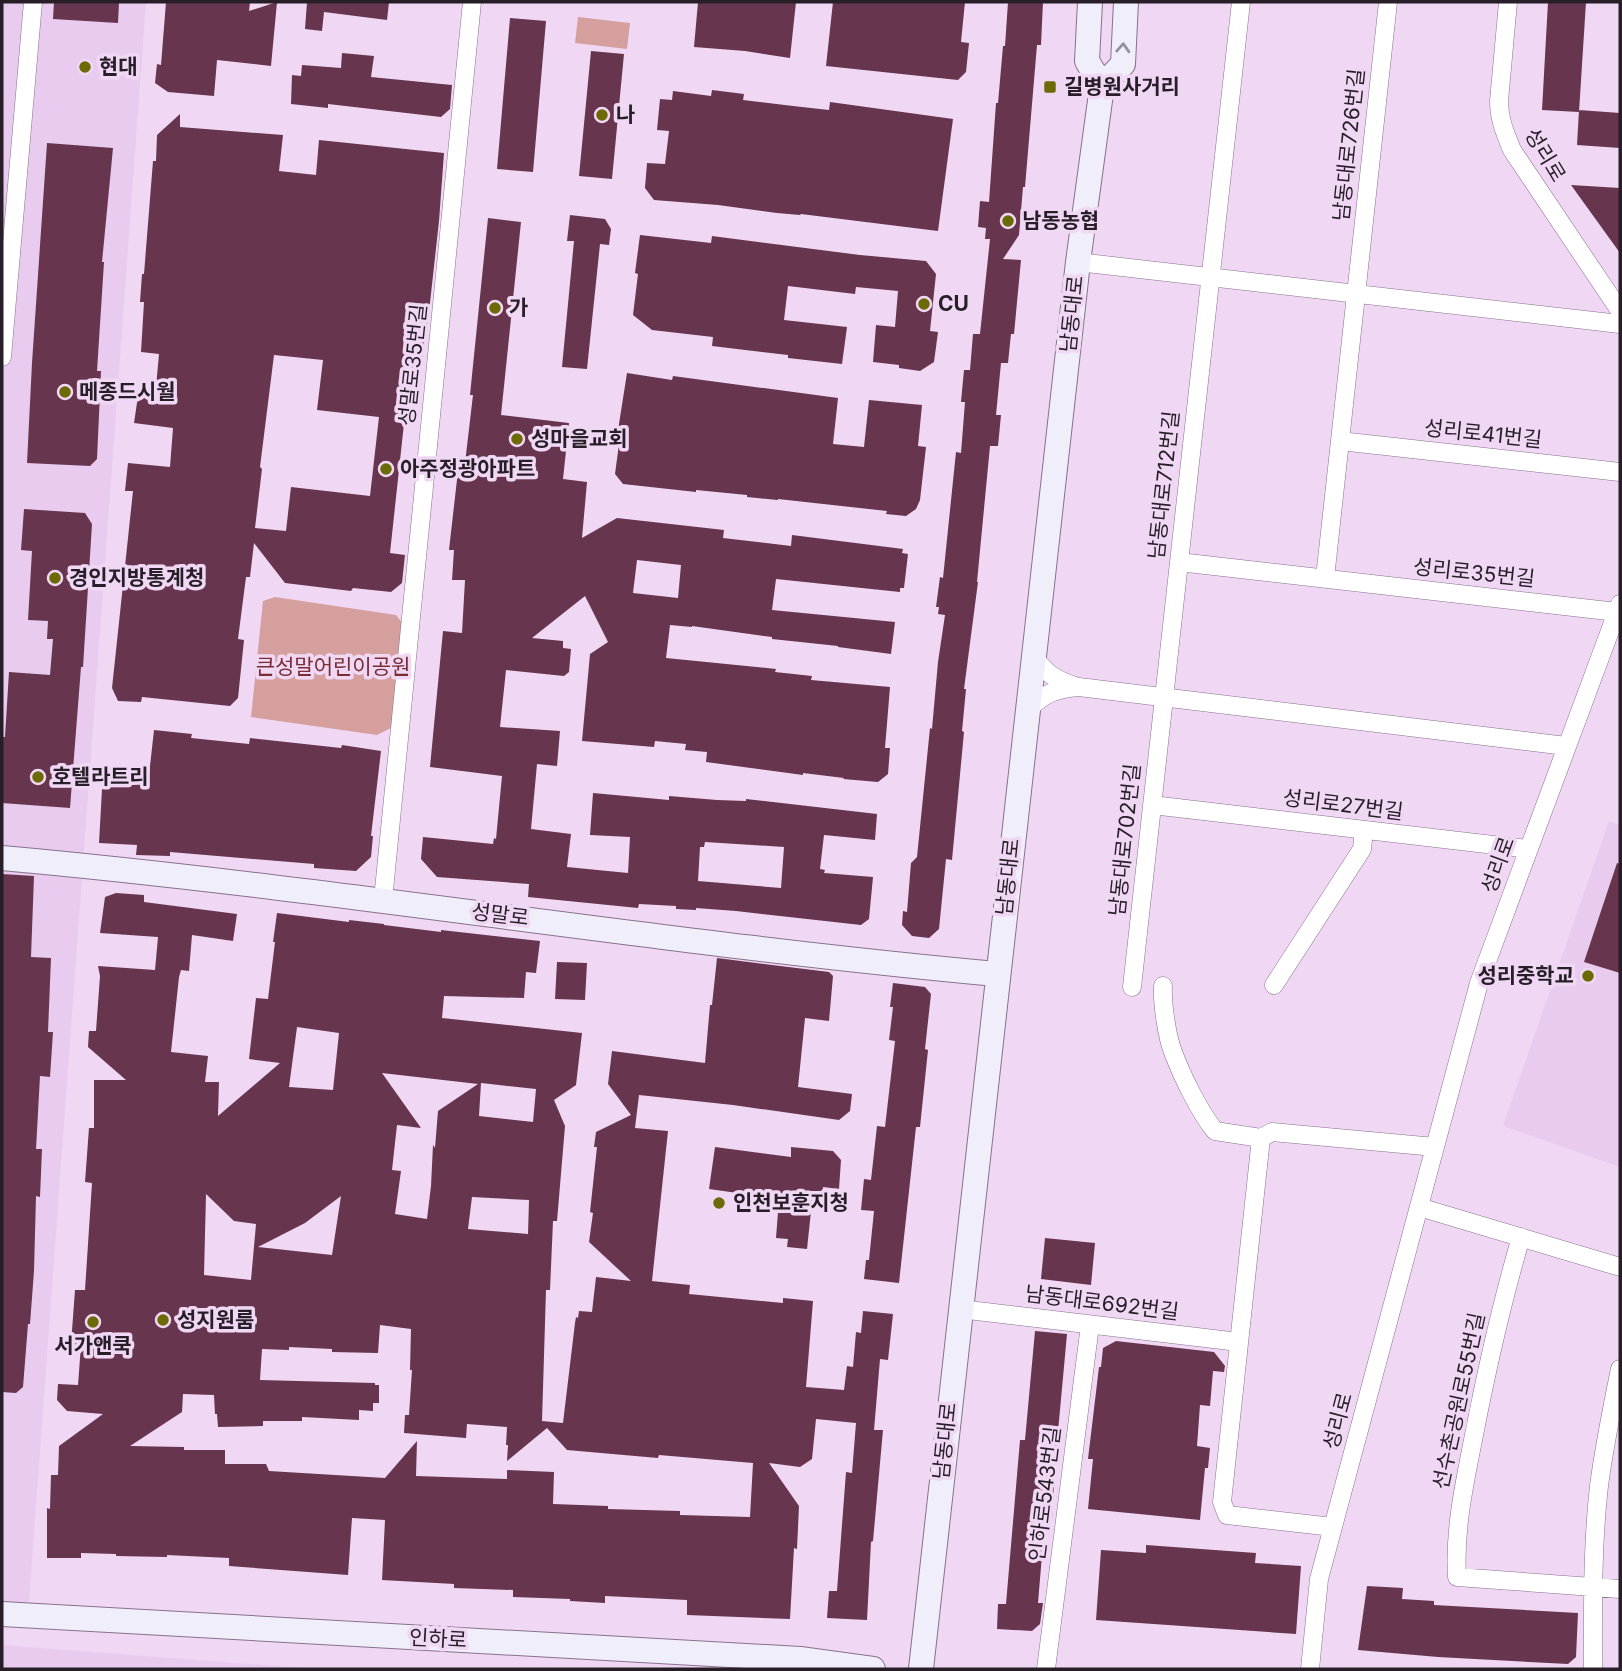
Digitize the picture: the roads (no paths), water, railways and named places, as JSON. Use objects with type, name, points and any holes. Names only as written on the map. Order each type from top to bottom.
[{"type":"main road","points":[[1090,2],[1087,61],[1102,86],[1123,65],[1126,2]]},
{"type":"main road","name":"남동대로","points":[[921,1669],[1078,262],[1102,86]]},
{"type":"main road","name":"성말로","points":[[2,858],[212,879],[878,964],[997,974]]},
{"type":"main road","name":"인하로","points":[[2,1614],[786,1659],[826,1666],[873,1669]]},
{"type":"street","points":[[2,357],[33,2]]},
{"type":"street","name":"성말로35번길","points":[[383,901],[472,2]]},
{"type":"street","points":[[1210,277],[1241,2]]},
{"type":"street","name":"남동대로726번길","points":[[1356,293],[1388,2]]},
{"type":"street","name":"성리로","points":[[1508,2],[1499,101],[1499,115],[1503,127],[1512,150],[1620,311]]},
{"type":"street","points":[[1078,262],[1620,324]]},
{"type":"street","name":"남동대로712번길","points":[[1164,698],[1210,277]]},
{"type":"street","points":[[1325,579],[1356,293]]},
{"type":"street","name":"성리로41번길","points":[[1340,441],[1620,472]]},
{"type":"street","name":"성리로35번길","points":[[1179,562],[1619,608]]},
{"type":"street","name":"성리로","points":[[1310,1669],[1319,1579],[1479,983],[1619,608]]},
{"type":"street","points":[[1033,656],[1044,671],[1060,681],[1079,687],[1566,746]]},
{"type":"street","points":[[1027,710],[1041,697],[1059,689],[1079,687]]},
{"type":"street","name":"남동대로702번길","points":[[1132,987],[1164,698]]},
{"type":"street","name":"성리로27번길","points":[[1152,805],[1528,849]]},
{"type":"street","points":[[1274,985],[1362,849],[1364,830]]},
{"type":"street","points":[[1163,986],[1162,997],[1172,1050],[1204,1117],[1214,1131],[1261,1138],[1272,1132],[1435,1147]]},
{"type":"street","points":[[1261,1138],[1222,1502],[1227,1515],[1333,1527]]},
{"type":"street","points":[[1419,1206],[1620,1267]]},
{"type":"street","name":"선수촌공원로55번길","points":[[1521,1237],[1507,1285],[1462,1496],[1456,1557],[1457,1577],[1594,1587]]},
{"type":"street","name":"남동대로692번길","points":[[960,1309],[1239,1342]]},
{"type":"street","name":"인하로543번길","points":[[1046,1669],[1090,1325]]},
{"type":"street","points":[[1593,1669],[1599,1488],[1606,1434],[1620,1370]]},
{"type":"street","points":[[1594,1587],[1620,1589]]},
{"type":"place","name":"현대","points":[[85,67]]},
{"type":"place","name":"길병원사거리","points":[[1050,87]]},
{"type":"place","name":"나","points":[[602,115]]},
{"type":"place","name":"남동농협","points":[[1008,221]]},
{"type":"place","name":"CU","points":[[924,304]]},
{"type":"place","name":"가","points":[[495,308]]},
{"type":"place","name":"메종드시월","points":[[65,392]]},
{"type":"place","name":"성마을교회","points":[[517,439]]},
{"type":"place","name":"아주정광아파트","points":[[386,469]]},
{"type":"place","name":"경인지방통계청","points":[[55,578]]},
{"type":"place","name":"호텔라트리","points":[[38,777]]},
{"type":"place","name":"성리중학교","points":[[1588,976]]},
{"type":"place","name":"인천보훈지청","points":[[719,1203]]},
{"type":"place","name":"성지원룸","points":[[163,1320]]},
{"type":"place","name":"서가앤쿡","points":[[93,1322]]},
{"type":"park label","name":"큰성말어린이공원","points":[[333,667]]}]
